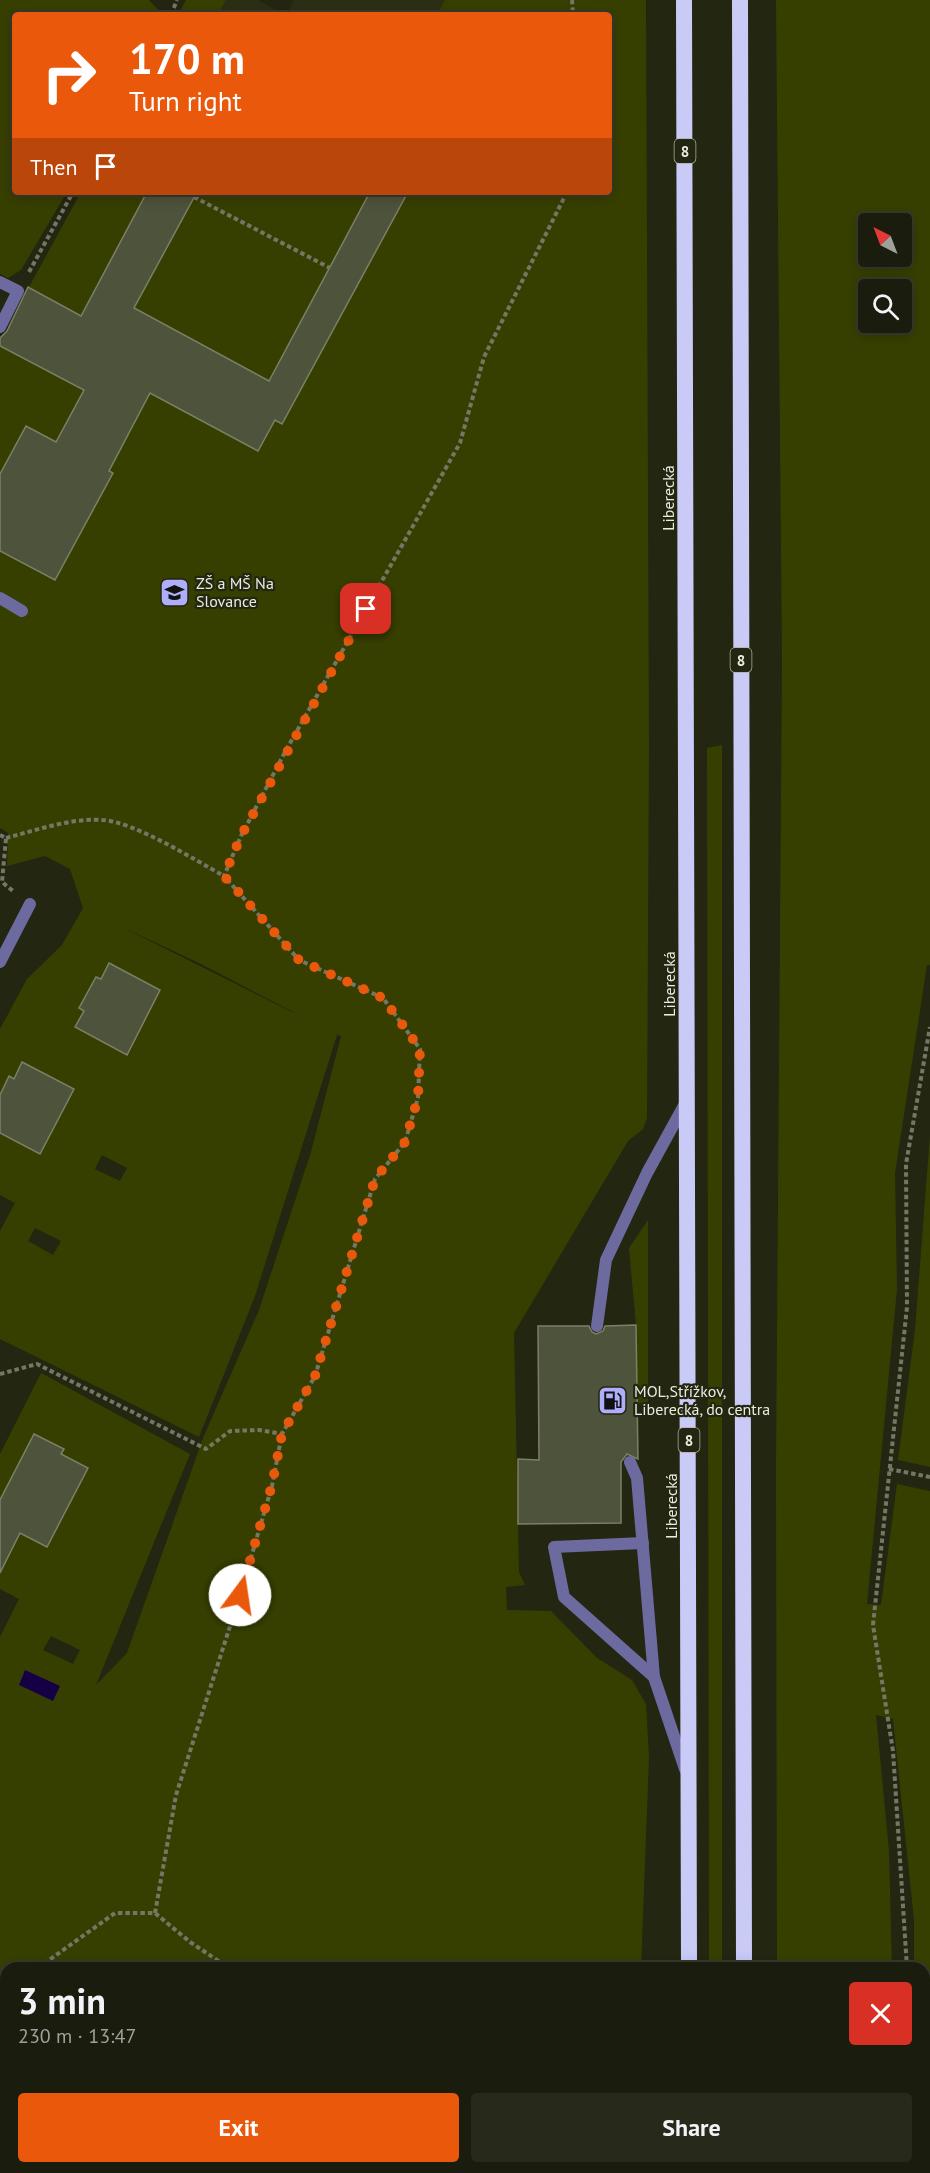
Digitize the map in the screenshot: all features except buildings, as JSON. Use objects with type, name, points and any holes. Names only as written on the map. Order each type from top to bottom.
[{"type":"highway","name":"Liberecká","points":[[684,0],[689,1962]]},
{"type":"highway","name":"8","points":[[740,0],[744,1962]]},
{"type":"street","points":[[0,282],[18,291],[0,327]]},
{"type":"street","points":[[0,598],[22,611]]},
{"type":"street","points":[[0,962],[30,903]]},
{"type":"street","points":[[597,1326],[606,1260],[647,1173],[688,1098]]},
{"type":"street","points":[[630,1462],[636,1478],[654,1677],[690,1782]]},
{"type":"street","points":[[643,1543],[554,1547],[564,1597],[654,1677]]},
{"type":"path","points":[[18,291],[71,195]]},
{"type":"path","points":[[224,876],[241,836],[285,752],[460,443],[484,357],[565,195]]},
{"type":"path","points":[[194,197],[330,268]]},
{"type":"path","points":[[0,835],[6,838],[65,823],[104,820],[147,835],[224,876],[299,960],[383,998],[420,1049],[418,1098],[405,1142],[375,1179],[315,1376],[282,1434],[272,1485],[240,1595],[176,1795],[155,1913]]},
{"type":"path","points":[[0,890],[6,838]]},
{"type":"path","points":[[2,882],[30,903]]},
{"type":"path","points":[[907,1962],[893,1751],[873,1625],[907,1307],[906,1164],[930,1027]]},
{"type":"path","points":[[0,1374],[37,1364],[206,1449],[230,1431],[259,1430],[282,1434]]},
{"type":"path","points":[[889,1469],[930,1477]]},
{"type":"path","points":[[46,1962],[115,1913],[155,1913],[190,1942],[221,1962]]},
{"type":"shaded area","points":[[226,0],[258,0],[280,12],[220,12]]},
{"type":"shaded area","points":[[294,0],[528,0],[524,12],[288,12]]},
{"type":"shaded area","points":[[25,1670],[60,1686],[53,1701],[19,1685]]},
{"type":"green space","points":[[0,0],[149,0],[160,12],[12,12],[12,195],[65,195],[21,270],[8,278],[0,274]]},
{"type":"green space","points":[[186,0],[226,0],[220,12],[180,12]]},
{"type":"green space","points":[[445,0],[646,0],[649,747],[647,1118],[643,1129],[628,1141],[514,1333],[519,1572],[525,1585],[506,1587],[507,1610],[551,1611],[597,1658],[632,1680],[646,1704],[649,1757],[641,1962],[0,1962],[0,1637],[19,1599],[0,1589],[0,1529],[17,1538],[20,1533],[47,1547],[88,1469],[61,1454],[63,1449],[35,1434],[0,1500],[0,1454],[41,1373],[190,1454],[96,1685],[127,1653],[203,1438],[259,1310],[311,1152],[341,1036],[337,1035],[255,1296],[199,1437],[0,1339],[0,1231],[15,1203],[0,1195],[0,1133],[40,1154],[74,1089],[23,1062],[14,1079],[9,1077],[0,1095],[0,1029],[27,979],[62,945],[83,908],[70,869],[45,856],[7,866],[8,833],[0,828],[0,551],[55,580],[113,473],[109,471],[150,393],[258,451],[275,420],[282,424],[406,195],[612,195],[612,12],[439,12]],"holes":[[[120,926],[201,964],[295,1013]],[[109,963],[160,990],[127,1054],[75,1027],[84,1011],[79,1008],[96,977],[101,979]],[[102,1155],[127,1168],[120,1181],[95,1169]],[[35,1228],[61,1241],[53,1255],[28,1241]],[[51,1636],[80,1650],[73,1664],[43,1650]]]},
{"type":"green space","points":[[776,0],[930,0],[930,965],[927,965],[895,1173],[897,1289],[867,1604],[881,1605],[897,1484],[930,1491],[930,1962],[914,1962],[914,1920],[893,1719],[876,1715],[889,1851],[892,1962],[777,1962],[776,1470],[782,661]]},
{"type":"green space","points":[[79,195],[145,195],[81,316],[29,287]]},
{"type":"green space","points":[[195,195],[368,195],[269,381],[134,308]]},
{"type":"green space","points":[[0,346],[84,390],[56,442],[0,474]]},
{"type":"green space","points":[[722,745],[722,1962],[709,1962],[707,748]]},
{"type":"green space","points":[[930,1135],[930,1467],[898,1460],[915,1330]]},
{"type":"green space","points":[[648,1220],[648,1403],[637,1403],[636,1325],[629,1248]]},
{"type":"place","name":"ZŠ a MŠ Na Slovance","points":[[175,592]]},
{"type":"place","name":"MOL,Střížkov, Liberecká, do centra","points":[[613,1400]]},
{"type":"route","points":[[240,1595],[254,1539],[272,1485],[282,1434],[315,1376],[375,1179],[405,1142],[418,1098],[420,1049],[383,998],[299,960],[224,876],[241,836],[285,752],[366,609]]}]
